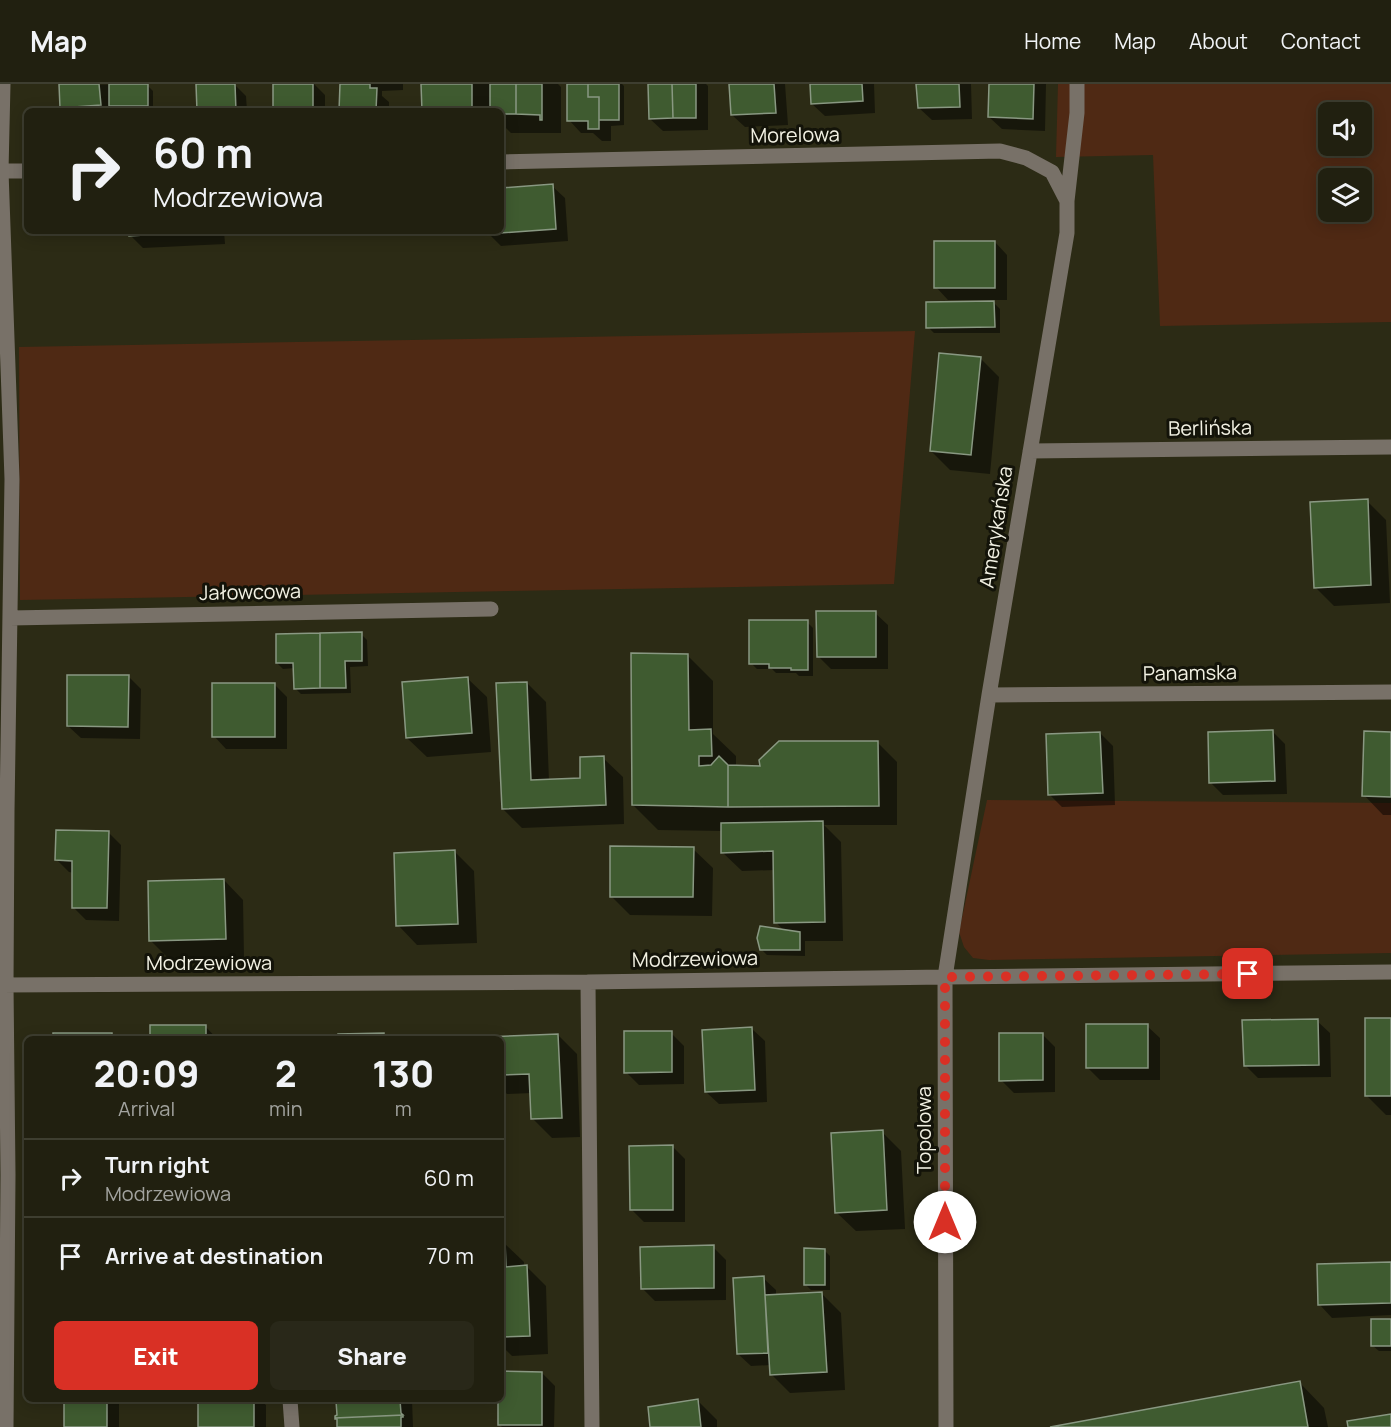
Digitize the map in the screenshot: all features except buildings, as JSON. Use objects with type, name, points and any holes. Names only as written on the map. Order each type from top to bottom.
[{"type":"street","points":[[3,84],[1,171],[12,479],[7,608],[7,812],[3,985],[6,1427]]},
{"type":"street","name":"Amerykańska","points":[[945,977],[989,695],[1066,233],[1067,201],[1077,112],[1077,84]]},
{"type":"street","name":"Morelowa","points":[[504,162],[1000,151],[1026,158],[1052,172],[1067,201]]},
{"type":"street","points":[[1,171],[24,171]]},
{"type":"street","name":"Berlińska","points":[[1030,451],[1391,447]]},
{"type":"street","name":"Jałowcowa","points":[[7,608],[491,609]]},
{"type":"street","name":"Panamska","points":[[989,695],[1391,692]]},
{"type":"street","name":"Modrzewiowa","points":[[3,985],[588,982],[1391,972]]},
{"type":"street","name":"Topolowa","points":[[945,977],[946,1427]]},
{"type":"street","points":[[588,982],[592,1427]]},
{"type":"street","points":[[290,1402],[292,1427]]},
{"type":"shaded area","points":[[1058,84],[1391,84],[1391,322],[1160,326],[1153,155],[1056,157]]},
{"type":"shaded area","points":[[915,331],[894,584],[20,600],[19,347]]},
{"type":"shaded area","points":[[987,800],[1391,803],[1391,953],[989,960],[973,958],[964,947],[959,932]]},
{"type":"route","points":[[945,1222],[945,977],[1248,974]]}]
